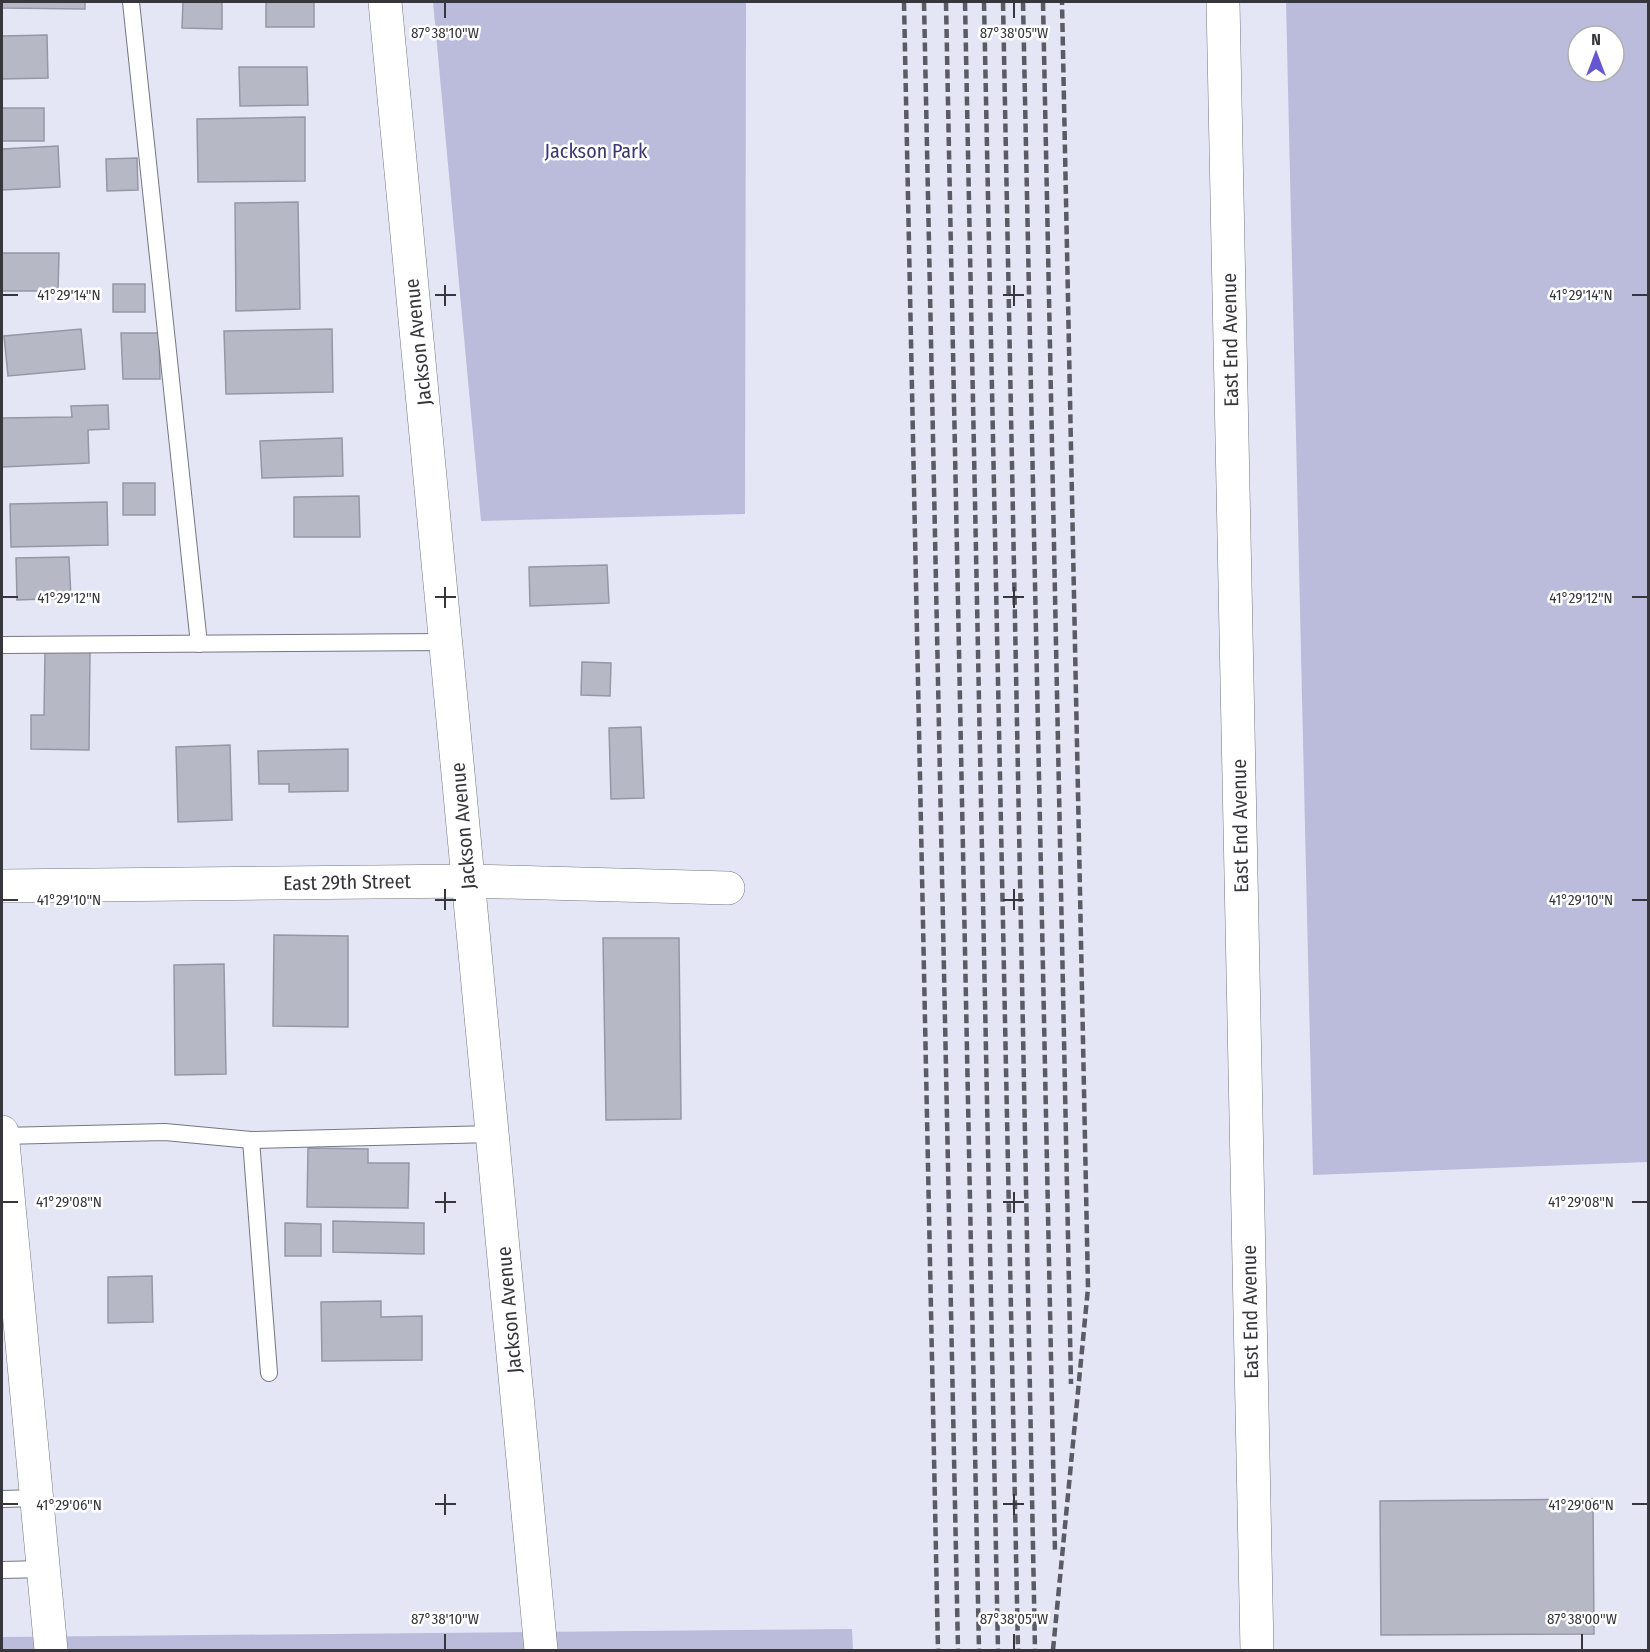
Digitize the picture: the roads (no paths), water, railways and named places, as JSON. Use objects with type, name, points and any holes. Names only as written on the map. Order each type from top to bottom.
[{"type":"street","name":"Jackson Avenue","points":[[385,2],[541,1650]]},
{"type":"street","name":"East End Avenue","points":[[1222,2],[1257,1650]]},
{"type":"street","name":"East 29th Street","points":[[2,886],[468,881],[728,888]]},
{"type":"street","points":[[2,1134],[51,1650]]},
{"type":"lane","points":[[131,2],[199,644]]},
{"type":"lane","points":[[2,645],[447,642]]},
{"type":"lane","points":[[2,1134],[165,1132],[251,1140],[493,1134]]},
{"type":"lane","points":[[251,1140],[269,1373]]},
{"type":"lane","points":[[2,1498],[36,1498]]},
{"type":"lane","points":[[2,1570],[43,1569]]},
{"type":"railway","points":[[904,2],[938,1650]]},
{"type":"railway","points":[[924,2],[958,1650]]},
{"type":"railway","points":[[946,2],[979,1650]]},
{"type":"railway","points":[[965,2],[998,1650]]},
{"type":"railway","points":[[984,2],[1018,1650]]},
{"type":"railway","points":[[1003,2],[1035,1650]]},
{"type":"railway","points":[[1023,2],[1055,1552]]},
{"type":"railway","points":[[1043,2],[1071,1384]]},
{"type":"railway","points":[[1053,1650],[1088,1288],[1062,2]]},
{"type":"park label","name":"Jackson Park","points":[[596,151]]}]
